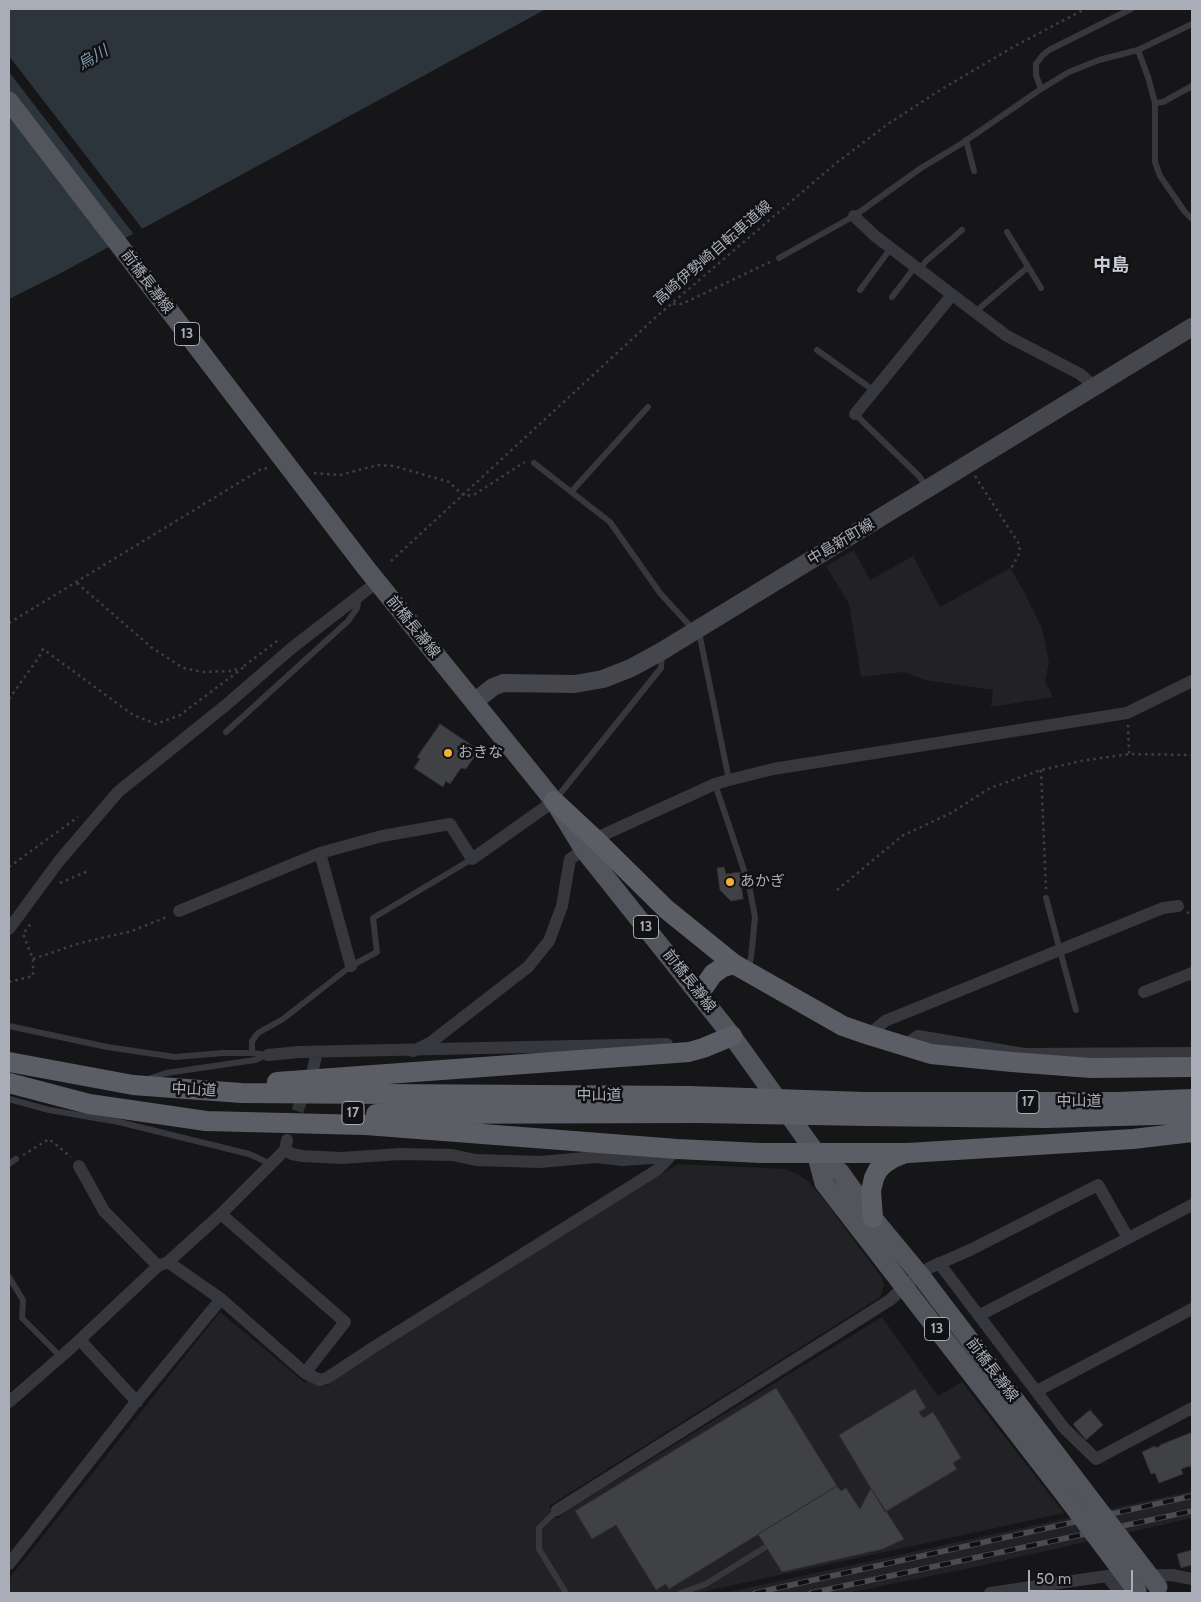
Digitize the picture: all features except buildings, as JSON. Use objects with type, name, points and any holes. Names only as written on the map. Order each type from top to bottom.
[{"type":"highway","points":[[554,801],[591,846],[740,968],[844,1026],[868,1036],[930,1054],[1091,1068],[1192,1067]]},
{"type":"highway","points":[[698,994],[713,974],[723,967],[740,968]]},
{"type":"highway","name":"17","points":[[157,1088],[263,1083],[688,1052],[732,1036]]},
{"type":"highway","name":"中山道","points":[[9,1062],[133,1085],[241,1093],[866,1109],[1045,1118],[1192,1114]]},
{"type":"highway","name":"17","points":[[9,1083],[89,1104],[206,1121],[366,1125],[672,1153],[908,1152],[1133,1139],[1192,1132]]},
{"type":"highway","name":"中山道","points":[[9,1083],[148,1102],[272,1112],[365,1114],[694,1105]]},
{"type":"highway","name":"中山道","points":[[866,1109],[1192,1099]]},
{"type":"highway","points":[[873,1218],[871,1191],[878,1170],[893,1158],[908,1152]]},
{"type":"main road","name":"前橋長瀞線","points":[[9,101],[371,575],[554,801]]},
{"type":"main road","name":"中島新町線","points":[[474,702],[493,687],[503,683],[559,685],[596,680],[631,668],[695,631],[1192,327]]},
{"type":"main road","name":"前橋長瀞線","points":[[591,846],[816,1153],[840,1172],[873,1218],[921,1276],[1160,1590]]},
{"type":"main road","name":"前橋長瀞線","points":[[816,1153],[824,1183],[1068,1499],[1132,1592]]},
{"type":"street","points":[[854,216],[891,248],[1007,336],[1080,374],[1093,388]]},
{"type":"street","points":[[855,414],[952,295]]},
{"type":"street","points":[[9,929],[59,861],[118,792],[226,705],[293,646],[359,596],[371,575]]},
{"type":"street","points":[[413,1051],[430,1043],[528,967],[549,941],[562,906],[570,859],[591,846],[603,835],[715,784],[729,780],[773,769],[1127,712],[1192,681]]},
{"type":"street","points":[[179,912],[320,854],[382,836],[450,824],[472,859],[554,801]]},
{"type":"street","points":[[320,854],[351,966]]},
{"type":"street","points":[[868,1036],[885,1021],[1163,908],[1178,906]]},
{"type":"street","points":[[1144,992],[1192,974]]},
{"type":"street","points":[[903,1046],[918,1036],[1024,1054],[1192,1053]]},
{"type":"street","points":[[268,1054],[667,1044]]},
{"type":"street","points":[[313,1069],[317,1052]]},
{"type":"street","points":[[9,1402],[221,1214],[271,1164],[286,1145],[292,1154],[342,1158],[400,1154],[452,1155],[476,1160],[540,1162],[596,1157],[623,1160],[672,1153]]},
{"type":"street","points":[[79,1166],[104,1211],[163,1264],[221,1300],[305,1373],[320,1380],[328,1378],[374,1347],[657,1170],[672,1153]]},
{"type":"street","points":[[557,1510],[890,1300],[929,1268],[970,1250],[1098,1185],[1128,1238]]},
{"type":"street","points":[[980,1315],[1192,1205]]},
{"type":"street","points":[[221,1214],[345,1322],[305,1373]]},
{"type":"street","points":[[939,1263],[1064,1428],[1096,1459],[1192,1408]]},
{"type":"street","points":[[9,1564],[137,1402],[221,1300]]},
{"type":"street","points":[[1037,1391],[1192,1309]]},
{"type":"street","points":[[80,1340],[137,1402]]},
{"type":"street","points":[[992,1593],[1107,1576],[1172,1575],[1192,1579]]},
{"type":"street","points":[[1107,1576],[1132,1592]]},
{"type":"lane","points":[[1042,89],[1036,75],[1036,64],[1042,56],[1049,50],[1132,9]]},
{"type":"lane","points":[[779,258],[854,216],[921,168],[1069,72],[1099,60],[1138,50],[1192,24]]},
{"type":"lane","points":[[1138,50],[1148,77],[1154,104],[1155,162],[1160,176],[1180,206],[1192,219]]},
{"type":"lane","points":[[1154,104],[1163,102],[1192,86]]},
{"type":"lane","points":[[966,140],[974,171]]},
{"type":"lane","points":[[892,298],[917,268],[962,230]]},
{"type":"lane","points":[[1008,232],[1041,288]]},
{"type":"lane","points":[[860,290],[891,248]]},
{"type":"lane","points":[[975,312],[1028,267]]},
{"type":"lane","points":[[817,350],[873,390]]},
{"type":"lane","points":[[572,491],[648,407]]},
{"type":"lane","points":[[855,414],[919,476],[928,489]]},
{"type":"lane","points":[[534,463],[610,522],[660,593],[700,637],[729,780]]},
{"type":"lane","points":[[226,732],[348,621],[357,608],[359,596]]},
{"type":"lane","points":[[554,801],[661,668],[662,651]]},
{"type":"lane","points":[[715,784],[748,885],[754,917],[751,958],[740,968]]},
{"type":"lane","points":[[252,1052],[252,1041],[255,1036],[284,1019],[351,966],[377,952],[373,918],[472,859]]},
{"type":"lane","points":[[1046,898],[1076,1010]]},
{"type":"lane","points":[[9,1026],[106,1047],[175,1057],[252,1052],[268,1054]]},
{"type":"lane","points":[[133,1085],[166,1073],[255,1060],[268,1054]]},
{"type":"lane","points":[[9,1099],[49,1110],[120,1122],[249,1154],[271,1164]]},
{"type":"lane","points":[[9,1164],[16,1159]]},
{"type":"lane","points":[[9,1277],[23,1300],[22,1318],[60,1356]]},
{"type":"lane","points":[[557,1510],[540,1528],[540,1549],[566,1593]]},
{"type":"lane","points":[[681,1593],[706,1584],[764,1548]]},
{"type":"path","name":"高崎伊勢崎自転車道線","points":[[391,561],[462,494],[672,304],[835,164],[888,124],[937,92],[1013,47],[1085,9]]},
{"type":"path","points":[[672,304],[682,304],[779,258]]},
{"type":"path","points":[[311,473],[340,475],[378,466],[394,466],[449,482],[467,496],[475,494],[518,464],[528,460],[534,463]]},
{"type":"path","points":[[968,465],[1019,544],[1020,552],[1012,567],[1014,572]]},
{"type":"path","points":[[9,623],[262,468],[272,469]]},
{"type":"path","points":[[77,583],[151,647],[183,668],[203,672],[233,671],[244,667]]},
{"type":"path","points":[[9,699],[43,649],[133,715],[156,724],[180,715],[283,637]]},
{"type":"path","points":[[1127,712],[1129,754]]},
{"type":"path","points":[[837,890],[902,836],[951,813],[990,788],[1040,770],[1081,761],[1129,754],[1192,755]]},
{"type":"path","points":[[1040,770],[1046,898]]},
{"type":"path","points":[[9,867],[78,817]]},
{"type":"path","points":[[56,889],[61,882],[88,871]]},
{"type":"path","points":[[32,959],[80,943],[132,931],[179,912]]},
{"type":"path","points":[[9,982],[33,976],[32,959],[23,934],[34,919]]},
{"type":"path","points":[[16,1159],[49,1139],[69,1154],[79,1166]]},
{"type":"shaded area","points":[[854,550],[870,580],[913,556],[940,607],[1010,568],[1042,628],[1049,663],[1045,681],[1053,697],[991,707],[993,690],[925,680],[904,672],[861,677],[849,604],[826,566]]},
{"type":"shaded area","points":[[678,1164],[786,1169],[799,1175],[809,1182],[825,1201],[882,1278],[884,1285],[882,1292],[880,1297],[549,1506],[558,1519],[565,1512],[882,1317],[938,1396],[962,1382],[1064,1513],[697,1593],[9,1593],[9,1579],[220,1312],[305,1383],[308,1381],[328,1386],[336,1377]]},
{"type":"shaded area","points":[[1192,1491],[1192,1518],[966,1569],[847,1593],[724,1593]]},
{"type":"water","name":"烏川","points":[[9,9],[546,9],[61,273],[9,299]]},
{"type":"pier","points":[[9,56],[144,231],[135,236],[9,72]]},
{"type":"tunnel","points":[[291,1128],[306,1088]]},
{"type":"railway","points":[[755,1593],[1192,1496]]},
{"type":"railway","points":[[811,1593],[1192,1511]]},
{"type":"place","name":"おきな","points":[[448,753]]},
{"type":"place","name":"あかぎ","points":[[730,882]]},
{"type":"district","name":"中島","points":[[1111,266]]}]
